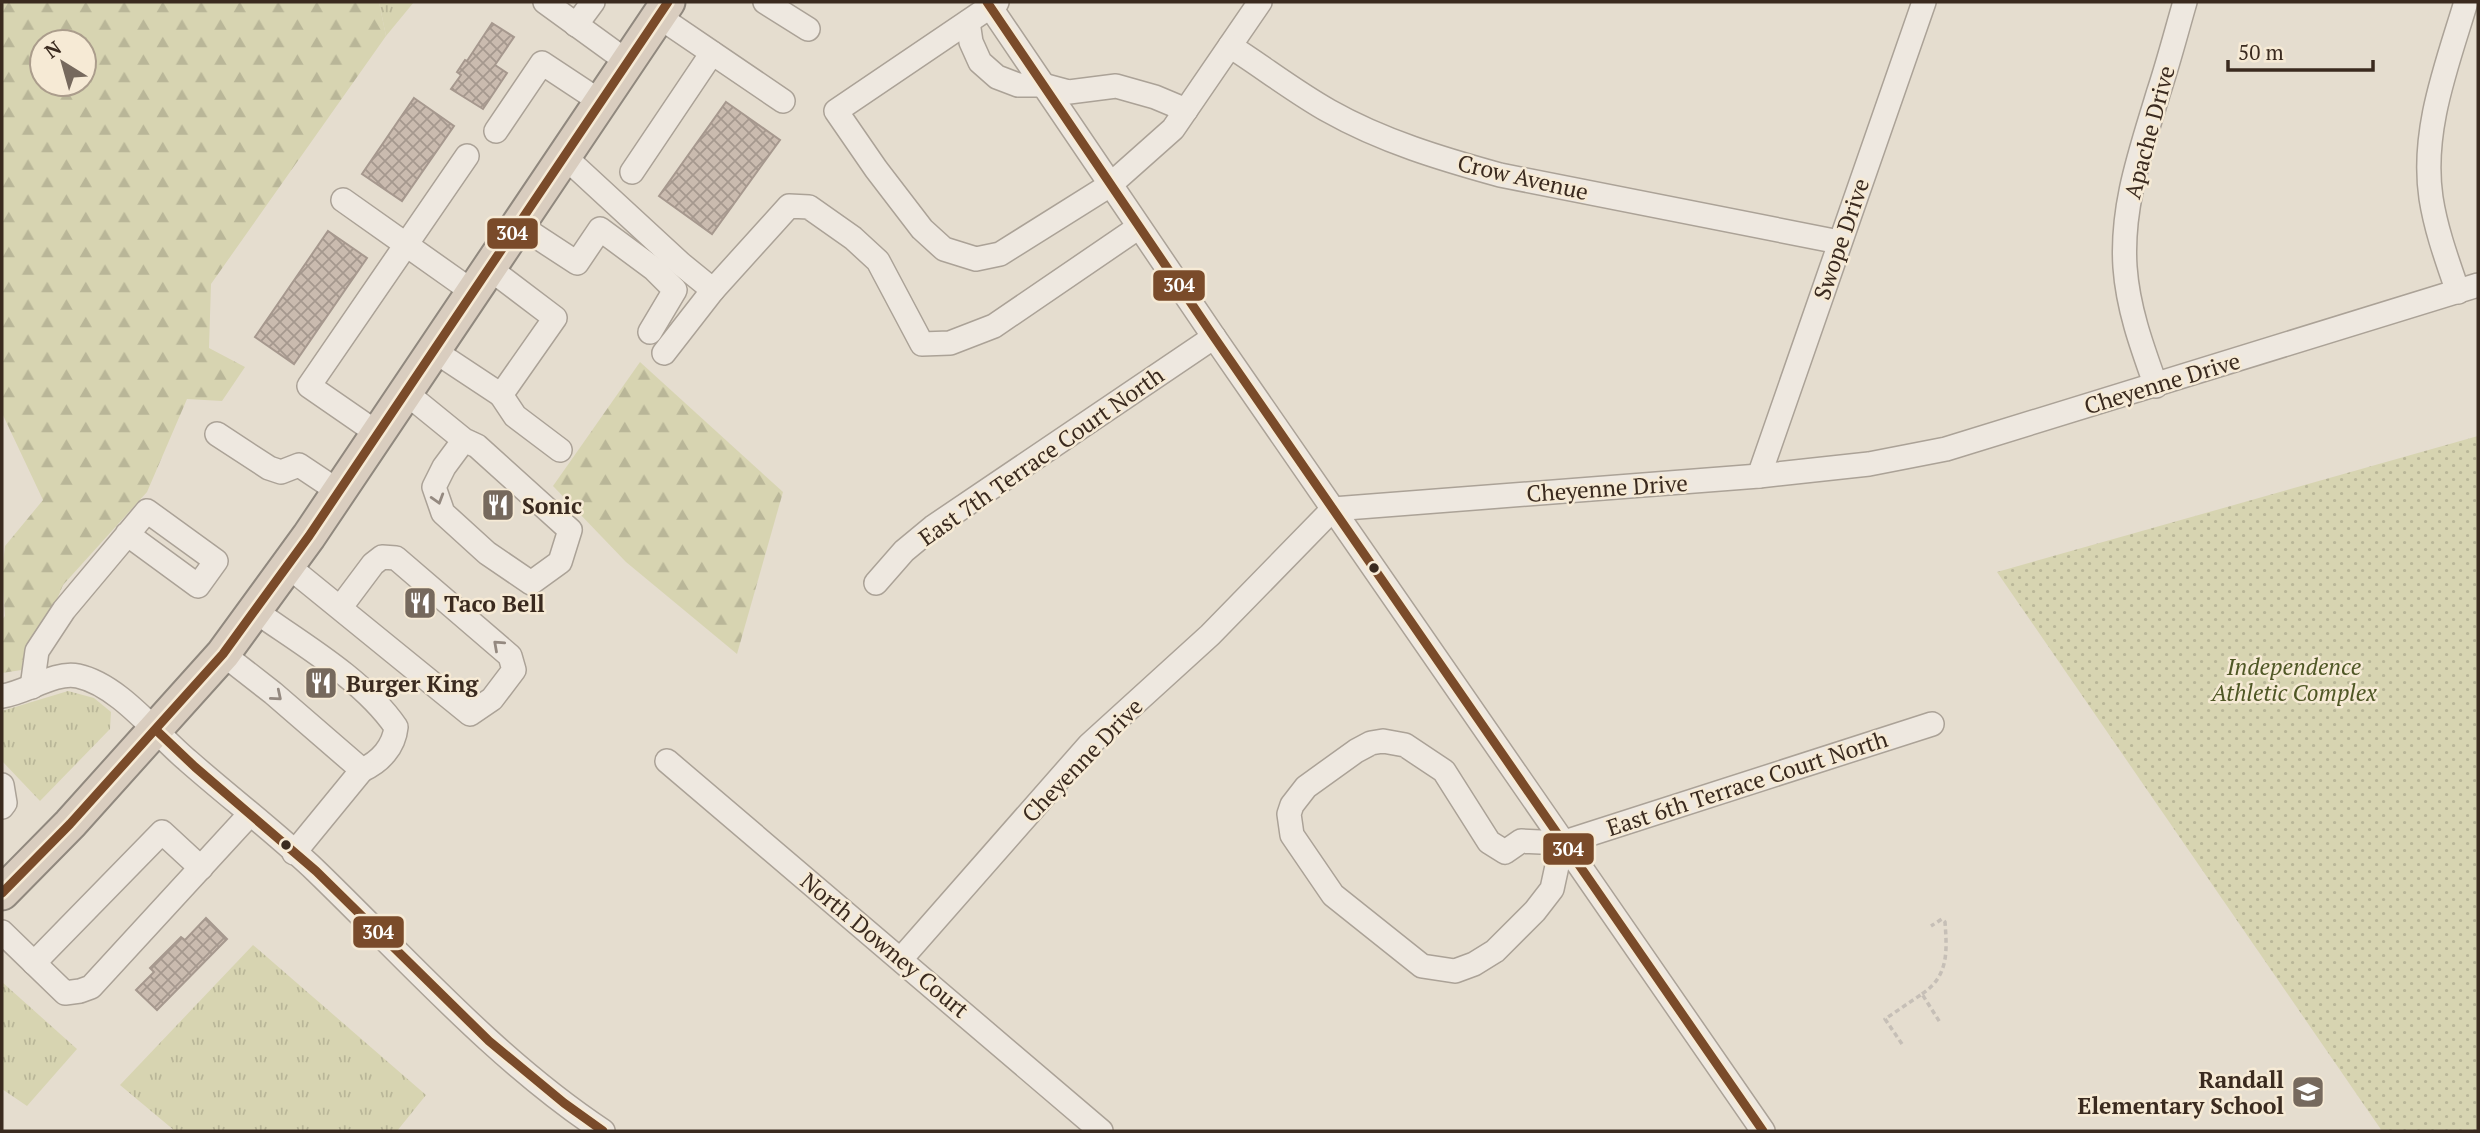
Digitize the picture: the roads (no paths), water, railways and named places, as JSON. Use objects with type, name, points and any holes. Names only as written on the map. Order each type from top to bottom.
[{"type":"highway","points":[[2,893],[70,824],[223,654],[288,566],[663,9]]},
{"type":"street","points":[[545,2],[629,63]]},
{"type":"street","points":[[576,25],[593,2]]},
{"type":"street","points":[[765,2],[808,29]]},
{"type":"street","name":"Swope Drive","points":[[1759,476],[1924,2]]},
{"type":"street","name":"Apache Drive","points":[[2156,386],[2133,318],[2125,267],[2125,232],[2129,196],[2140,150],[2185,2]]},
{"type":"street","points":[[2466,2],[2437,99],[2429,159],[2431,195],[2438,234],[2468,288]]},
{"type":"street","points":[[1251,5],[1230,46],[1173,129],[1110,185],[1000,254],[976,259],[944,249],[922,229],[836,111],[992,3],[1110,185],[1763,1131]]},
{"type":"street","points":[[663,9],[712,53],[783,101]]},
{"type":"street","points":[[968,22],[971,42],[980,62],[997,77],[1018,85],[1044,85],[1069,92],[1116,86],[1155,97],[1186,110]]},
{"type":"street","name":"Crow Avenue","points":[[1230,46],[1329,111],[1383,136],[1449,161],[1500,175],[1839,242]]},
{"type":"street","points":[[632,172],[712,53]]},
{"type":"street","points":[[496,131],[542,63],[601,102]]},
{"type":"street","points":[[377,433],[309,386],[467,156]]},
{"type":"street","points":[[565,157],[713,290]]},
{"type":"street","points":[[343,200],[406,244],[555,318],[501,396]]},
{"type":"street","points":[[664,353],[713,290],[789,206],[809,208],[853,238],[878,261],[922,344],[950,343],[994,326],[1139,227]]},
{"type":"street","points":[[519,225],[577,263],[600,229],[654,269],[675,290],[650,332]]},
{"type":"street","name":"Cheyenne Drive","points":[[901,959],[1089,745],[1210,635],[1333,509],[1759,476],[1869,464],[1946,449],[2468,288]]},
{"type":"street","name":"East 7th Terrace Court North","points":[[876,583],[904,551],[933,527],[1214,337]]},
{"type":"street","points":[[433,351],[501,396],[515,416],[561,450]]},
{"type":"street","points":[[405,392],[464,440],[477,446],[570,530],[561,562],[531,583],[486,552],[443,513],[434,487],[444,467],[464,440]]},
{"type":"street","points":[[217,435],[269,468],[281,472],[299,465],[338,491]]},
{"type":"street","points":[[32,687],[37,650],[64,610],[127,534]]},
{"type":"street","points":[[288,566],[470,714],[492,699],[514,670],[510,656],[396,558],[382,557],[373,565],[340,608]]},
{"type":"street","points":[[255,611],[342,673],[387,714],[396,727],[394,741],[376,764],[362,770],[294,853]]},
{"type":"street","points":[[223,654],[362,770]]},
{"type":"street","points":[[2,696],[61,677],[78,676],[112,692],[294,853],[490,1041],[576,1114],[603,1131]]},
{"type":"street","name":"East 6th Terrace Court North","points":[[1562,843],[1932,723]]},
{"type":"street","points":[[1383,741],[1405,746],[1444,771],[1489,842],[1505,852],[1521,841],[1562,843],[1552,889],[1535,911],[1495,951],[1474,964],[1455,971],[1422,966],[1333,895],[1292,835],[1289,814],[1292,805],[1306,787],[1356,751],[1371,743],[1383,741]]},
{"type":"street","name":"North Downey Court","points":[[667,761],[1101,1131]]},
{"type":"street","points":[[2,785],[5,803],[2,807]]},
{"type":"street","points":[[2,932],[65,993],[91,987],[250,814]]},
{"type":"street","points":[[34,963],[162,832],[201,869]]},
{"type":"place","name":"Sonic","points":[[498,505]]},
{"type":"place","name":"Taco Bell","points":[[420,603]]},
{"type":"place","name":"Burger King","points":[[321,683]]},
{"type":"place","name":"Randall Elementary School","points":[[2308,1092]]},
{"type":"park label","name":"Independence Athletic Complex","points":[[2294,679]]}]
